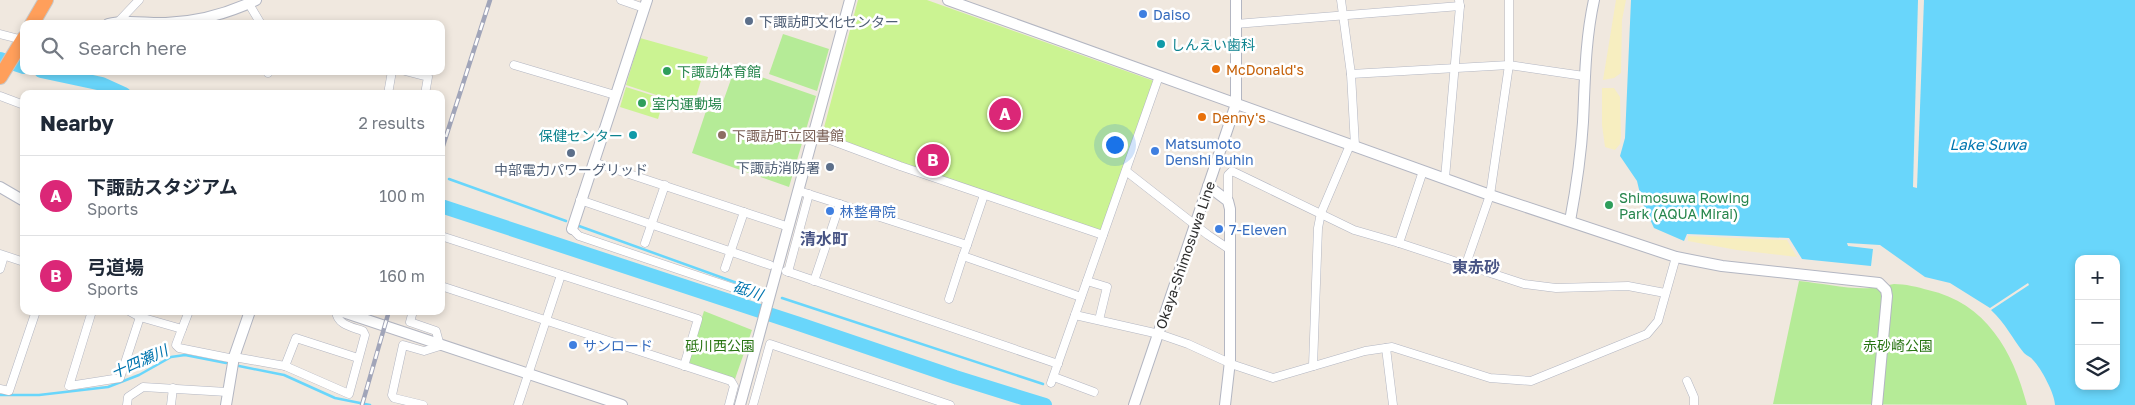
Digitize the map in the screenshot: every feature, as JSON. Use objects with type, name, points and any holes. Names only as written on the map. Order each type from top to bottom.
[{"type":"highway","points":[[34,20],[46,0]]},
{"type":"highway","points":[[3,71],[20,43]]},
{"type":"street","points":[[116,20],[139,0]]},
{"type":"street","points":[[621,0],[646,4],[572,229],[579,236],[769,301]]},
{"type":"street","points":[[850,0],[814,134],[804,193],[787,271],[1058,364]]},
{"type":"street","points":[[948,0],[1490,195],[1676,257],[1722,266],[1875,282],[1883,286],[1888,296],[1877,405]]},
{"type":"street","name":"Okaya-Shimosuwa Line","points":[[1134,405],[1236,104],[1236,0]]},
{"type":"street","points":[[1313,366],[1317,237],[1321,213],[1352,146],[1350,74],[1345,15],[1341,0]]},
{"type":"street","points":[[1408,0],[1410,10]]},
{"type":"street","points":[[1466,264],[1490,195],[1509,64],[1509,0]]},
{"type":"street","points":[[1570,221],[1577,183],[1587,43],[1594,0]]},
{"type":"street","points":[[195,20],[252,2],[260,20]]},
{"type":"street","points":[[1236,24],[1410,10],[1459,3],[1445,178]]},
{"type":"street","points":[[0,34],[20,39]]},
{"type":"street","points":[[1350,74],[1509,64],[1584,76]]},
{"type":"street","points":[[514,65],[615,95]]},
{"type":"street","points":[[389,90],[391,75]]},
{"type":"street","points":[[420,75],[428,77],[426,90]]},
{"type":"street","points":[[1094,392],[1052,380],[1159,76]]},
{"type":"street","points":[[0,96],[20,104]]},
{"type":"street","points":[[814,134],[1103,235]]},
{"type":"street","points":[[593,162],[789,227]]},
{"type":"street","points":[[1126,170],[1196,223],[1220,244],[1229,249]]},
{"type":"street","points":[[1225,405],[1230,361],[1230,209],[1228,201],[1228,175],[1232,171],[1354,230],[1538,286],[1556,288],[1628,286],[1647,288],[1665,293]]},
{"type":"street","points":[[1400,243],[1423,171]]},
{"type":"street","points":[[645,243],[665,185]]},
{"type":"street","points":[[1208,186],[1228,201]]},
{"type":"street","points":[[0,187],[20,200]]},
{"type":"street","points":[[804,193],[967,245]]},
{"type":"street","points":[[740,405],[789,227],[804,193]]},
{"type":"street","points":[[949,299],[984,195]]},
{"type":"street","points":[[580,200],[770,265]]},
{"type":"street","points":[[814,280],[840,204]]},
{"type":"street","points":[[725,268],[744,212]]},
{"type":"street","points":[[445,237],[698,319],[684,366]]},
{"type":"street","points":[[0,268],[2,255],[20,261]]},
{"type":"street","points":[[964,256],[1081,298]]},
{"type":"street","points":[[1075,314],[1158,334],[1230,361],[1234,365],[1273,378],[1365,351],[1397,348],[1490,378],[1531,381],[1647,334],[1658,321],[1676,257]]},
{"type":"street","points":[[518,405],[561,275]]},
{"type":"street","points":[[1087,281],[1107,287],[1099,320]]},
{"type":"street","points":[[445,287],[731,381],[734,386],[729,405]]},
{"type":"street","points":[[0,389],[9,391],[35,315]]},
{"type":"street","points":[[91,315],[69,386],[120,378],[140,317]]},
{"type":"street","points":[[136,315],[182,329]]},
{"type":"street","points":[[187,315],[176,345],[179,348],[285,366],[349,394],[365,335],[363,331],[342,324],[336,315]]},
{"type":"street","points":[[226,405],[234,358],[249,315]]},
{"type":"street","points":[[351,315],[622,405]]},
{"type":"street","points":[[412,315],[410,322],[436,331],[440,346]]},
{"type":"street","points":[[285,366],[296,338],[358,358]]},
{"type":"street","points":[[754,405],[770,344],[936,403],[950,405]]},
{"type":"street","points":[[423,405],[394,398],[392,395],[403,345],[424,352],[440,346]]},
{"type":"street","points":[[1386,348],[1393,405]]},
{"type":"street","points":[[1687,381],[1694,397],[1694,405]]},
{"type":"street","points":[[127,405],[128,398],[143,387],[227,392]]},
{"type":"street","points":[[171,405],[173,388]]},
{"type":"green space","points":[[858,0],[927,0],[1154,81],[1101,232],[822,135]]},
{"type":"green space","points":[[783,34],[829,49],[817,91],[769,74]]},
{"type":"green space","name":"下諏訪体育館","points":[[640,38],[708,57],[693,107],[626,85]]},
{"type":"green space","points":[[735,68],[816,96],[789,187],[692,153],[706,111],[719,113]]},
{"type":"green space","name":"室内運動場","points":[[626,87],[664,99],[658,119],[620,107]]},
{"type":"green space","name":"赤砂崎公園","points":[[1799,281],[1855,288],[1875,288],[1894,284],[1907,285],[1948,296],[1966,306],[1994,332],[2014,366],[2027,405],[1773,404]]},
{"type":"green space","name":"砥川西公園","points":[[704,311],[752,330],[735,379],[688,363]]},
{"type":"sand","points":[[1616,0],[1626,0],[1622,20],[1621,73],[1614,78],[1603,80]]},
{"type":"sand","points":[[1602,88],[1614,88],[1620,97],[1621,136],[1620,144],[1615,150],[1605,147],[1602,125]]},
{"type":"sand","points":[[1688,236],[1787,240],[1797,257],[1737,250],[1688,241]]},
{"type":"water","name":"Lake Suwa","points":[[1631,0],[2135,0],[2135,405],[2055,405],[2050,388],[2040,369],[2024,353],[1991,310],[2029,285],[2028,283],[1990,308],[1950,283],[1925,277],[1880,245],[1847,243],[1848,246],[1873,249],[1871,266],[1802,259],[1789,238],[1687,234],[1684,241],[1654,228],[1642,202],[1637,181],[1620,156],[1625,138]]},
{"type":"pier","points":[[1918,0],[1924,0],[1917,188],[1913,187]]},
{"type":"waterway","name":"砥川","points":[[0,59],[20,66]]},
{"type":"waterway","name":"砥川","points":[[60,75],[102,84],[115,90]]},
{"type":"waterway","points":[[449,179],[566,221]]},
{"type":"waterway","name":"砥川","points":[[445,207],[955,377],[1045,405]]},
{"type":"waterway","points":[[579,226],[762,292]]},
{"type":"waterway","points":[[782,298],[1043,384]]},
{"type":"waterway","name":"十四瀬川","points":[[0,395],[39,395],[108,387],[139,375],[171,357],[185,355],[226,363]]},
{"type":"waterway","name":"十四瀬川","points":[[239,366],[284,375],[335,398],[370,405]]},
{"type":"railway","points":[[445,140],[490,0]]},
{"type":"railway","points":[[362,405],[388,315]]},
{"type":"place","name":"Daiso","points":[[1143,14]]},
{"type":"place","name":"下諏訪町文化センター","points":[[749,21]]},
{"type":"place","name":"しんえい歯科","points":[[1161,44]]},
{"type":"place","name":"McDonald's","points":[[1216,69]]},
{"type":"place","name":"下諏訪体育館","points":[[667,71]]},
{"type":"place","name":"室内運動場","points":[[642,103]]},
{"type":"place","name":"下諏訪スタジアム","points":[[1005,114]]},
{"type":"place","name":"Denny's","points":[[1202,117]]},
{"type":"place","name":"保健センター","points":[[633,135]]},
{"type":"place","name":"下諏訪町立図書館","points":[[722,135]]},
{"type":"place","name":"Matsumoto Denshi Buhin","points":[[1155,151]]},
{"type":"place","name":"中部電力パワーグリッド","points":[[571,153]]},
{"type":"place","name":"弓道場","points":[[933,160]]},
{"type":"place","name":"下諏訪消防署","points":[[830,167]]},
{"type":"place","name":"Shimosuwa Rowing Park (AQUA Mirai)","points":[[1609,205]]},
{"type":"place","name":"林整骨院","points":[[830,211]]},
{"type":"place","name":"7-Eleven","points":[[1219,229]]},
{"type":"place","name":"サンロード","points":[[573,345]]},
{"type":"district","name":"清水町","points":[[824,239]]},
{"type":"district","name":"東赤砂","points":[[1476,267]]}]
